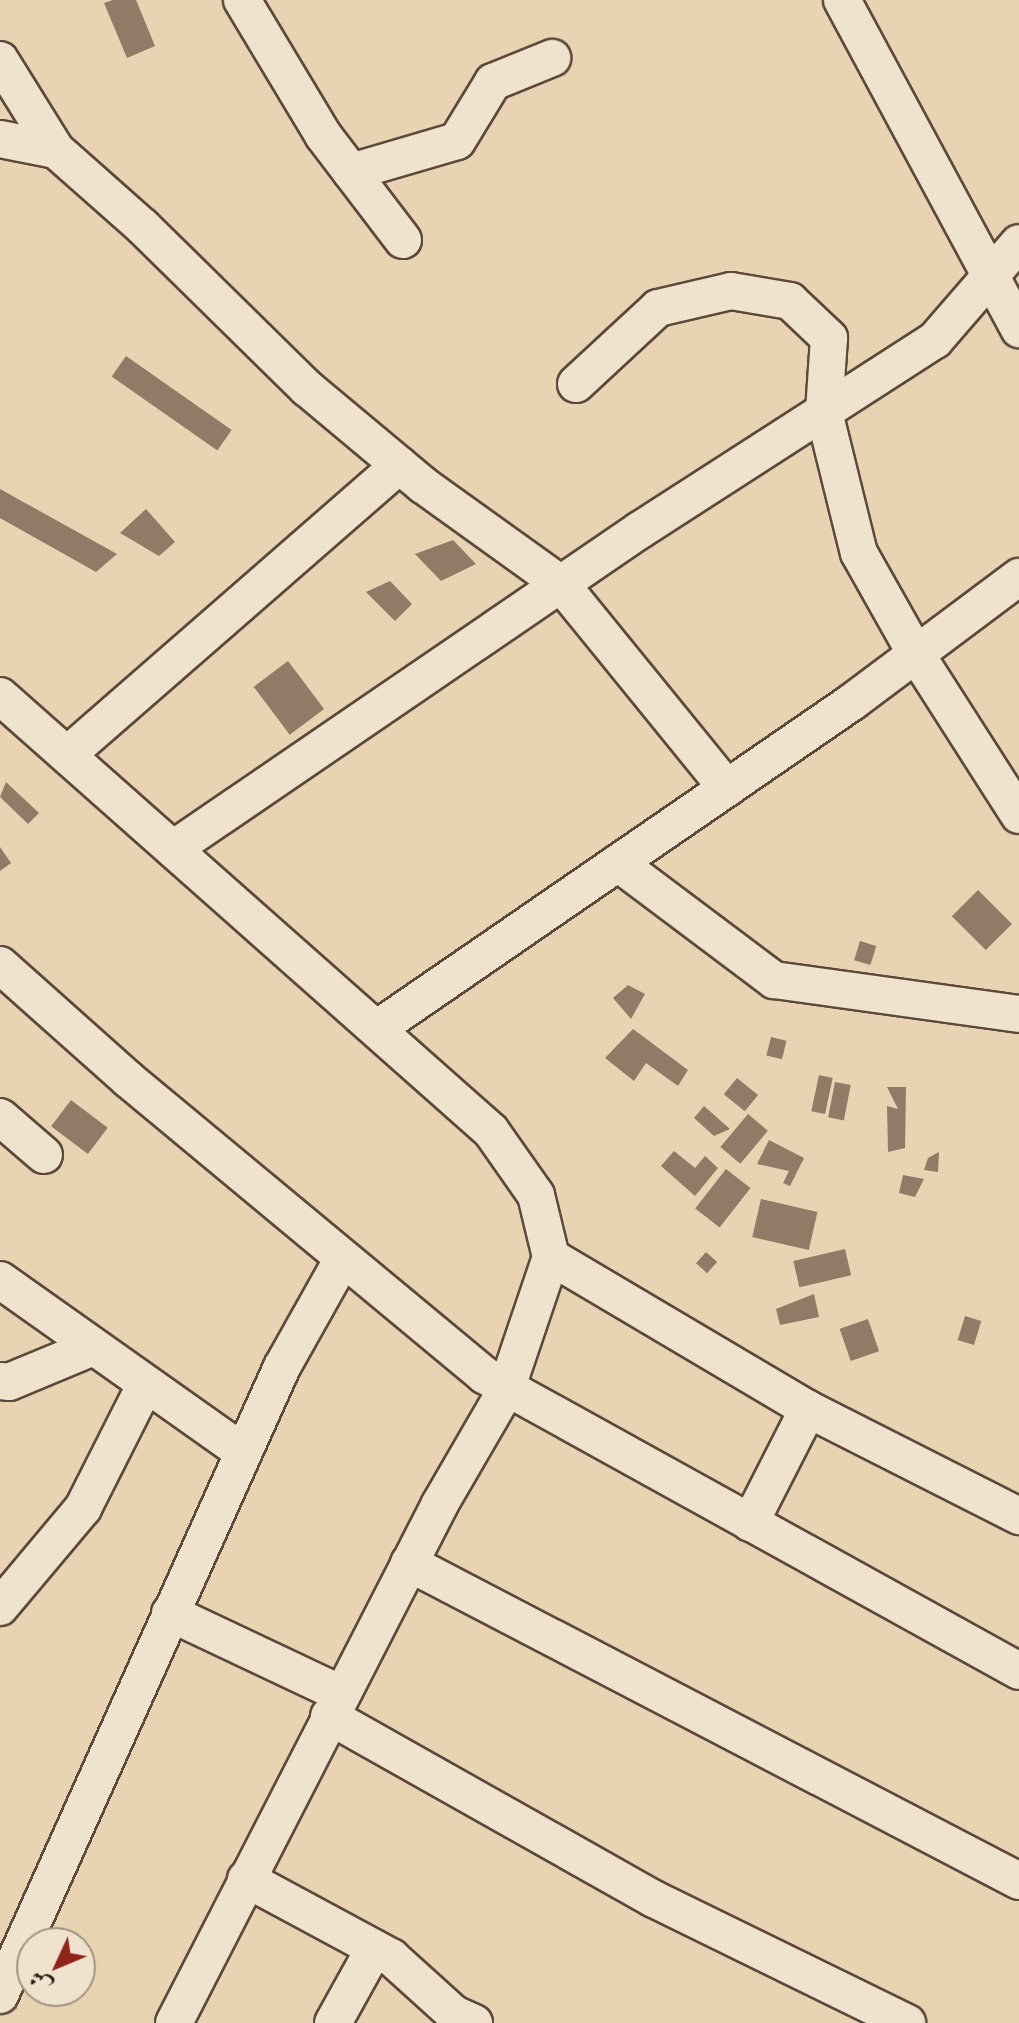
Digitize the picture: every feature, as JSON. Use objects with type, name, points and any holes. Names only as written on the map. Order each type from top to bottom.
[{"type":"street","points":[[242,0],[351,172],[403,240]]},
{"type":"street","points":[[842,0],[1019,329]]},
{"type":"street","points":[[351,172],[457,141],[493,82],[552,58]]},
{"type":"street","points":[[0,60],[56,150],[143,227],[307,388],[399,465],[561,584],[727,788]]},
{"type":"street","points":[[0,139],[56,150]]},
{"type":"street","points":[[173,849],[561,584],[935,340],[1019,243]]},
{"type":"street","points":[[576,384],[658,308],[731,291],[790,301],[829,338],[824,412],[859,553],[916,654],[1019,815]]},
{"type":"street","points":[[67,755],[399,465]]},
{"type":"street","points":[[378,1028],[727,788],[1019,577]]},
{"type":"street","points":[[0,696],[491,1131],[536,1195],[551,1257],[506,1390],[409,1563],[174,2023]]},
{"type":"street","points":[[618,863],[774,980],[1019,1014]]},
{"type":"street","points":[[0,965],[342,1260],[506,1390],[1019,1671]]},
{"type":"street","points":[[0,1117],[44,1155]]},
{"type":"street","points":[[551,1257],[808,1409],[1019,1516]]},
{"type":"street","points":[[0,1995],[282,1367],[342,1260]]},
{"type":"street","points":[[0,1280],[91,1348],[243,1452]]},
{"type":"street","points":[[0,1381],[9,1382],[91,1348]]},
{"type":"street","points":[[0,1607],[83,1508],[145,1385]]},
{"type":"street","points":[[750,1523],[808,1409]]},
{"type":"street","points":[[409,1563],[1019,1881]]},
{"type":"street","points":[[170,1613],[335,1705],[654,1899],[907,2023]]},
{"type":"street","points":[[246,1879],[391,1957],[454,2014],[474,2023]]},
{"type":"street","points":[[333,2023],[374,1949]]},
{"type":"building","points":[[136,0],[155,46],[127,58],[104,3]]},
{"type":"building","points":[[126,356],[232,430],[217,450],[112,376]]},
{"type":"building","points":[[0,489],[117,554],[96,572],[0,518]]},
{"type":"building","points":[[146,509],[175,542],[159,556],[120,533]]},
{"type":"building","points":[[453,540],[476,564],[441,581],[415,554]]},
{"type":"building","points":[[390,581],[412,604],[395,621],[366,592]]},
{"type":"building","points":[[288,661],[324,709],[290,735],[254,687]]},
{"type":"building","points":[[6,782],[39,813],[28,824],[0,797]]},
{"type":"building","points":[[0,847],[11,863],[0,871]]},
{"type":"building","points":[[978,890],[1012,924],[986,950],[952,916]]},
{"type":"building","points":[[860,941],[876,946],[870,965],[854,960]]},
{"type":"building","points":[[628,985],[645,994],[631,1019],[613,998]]},
{"type":"building","points":[[633,1029],[688,1070],[678,1086],[646,1063],[634,1081],[605,1058]]},
{"type":"building","points":[[771,1037],[787,1041],[782,1059],[766,1055]]},
{"type":"building","points":[[819,1075],[833,1078],[825,1114],[811,1111]]},
{"type":"building","points":[[737,1078],[758,1095],[745,1111],[724,1094]]},
{"type":"building","points":[[835,1082],[851,1085],[844,1120],[828,1117]]},
{"type":"building","points":[[887,1087],[906,1087],[905,1148],[888,1152],[887,1106],[898,1109]]},
{"type":"building","points":[[71,1100],[108,1128],[88,1154],[51,1126]]},
{"type":"building","points":[[704,1106],[730,1129],[714,1136],[694,1118]]},
{"type":"building","points":[[748,1114],[768,1131],[740,1164],[720,1147]]},
{"type":"building","points":[[769,1140],[804,1158],[790,1186],[783,1183],[789,1171],[757,1164]]},
{"type":"building","points":[[674,1151],[695,1168],[705,1156],[718,1168],[695,1196],[661,1166]]},
{"type":"building","points":[[939,1152],[938,1172],[924,1170],[928,1158]]},
{"type":"building","points":[[726,1169],[750,1188],[720,1227],[695,1208]]},
{"type":"building","points":[[903,1175],[924,1179],[915,1197],[899,1193]]},
{"type":"building","points":[[761,1199],[818,1212],[809,1250],[752,1237]]},
{"type":"building","points":[[845,1249],[851,1275],[799,1287],[793,1261]]},
{"type":"building","points":[[706,1252],[717,1262],[707,1273],[696,1263]]},
{"type":"building","points":[[814,1294],[819,1317],[780,1325],[776,1309]]},
{"type":"building","points":[[965,1316],[981,1321],[974,1345],[958,1340]]},
{"type":"building","points":[[868,1319],[879,1351],[851,1361],[840,1329]]}]
